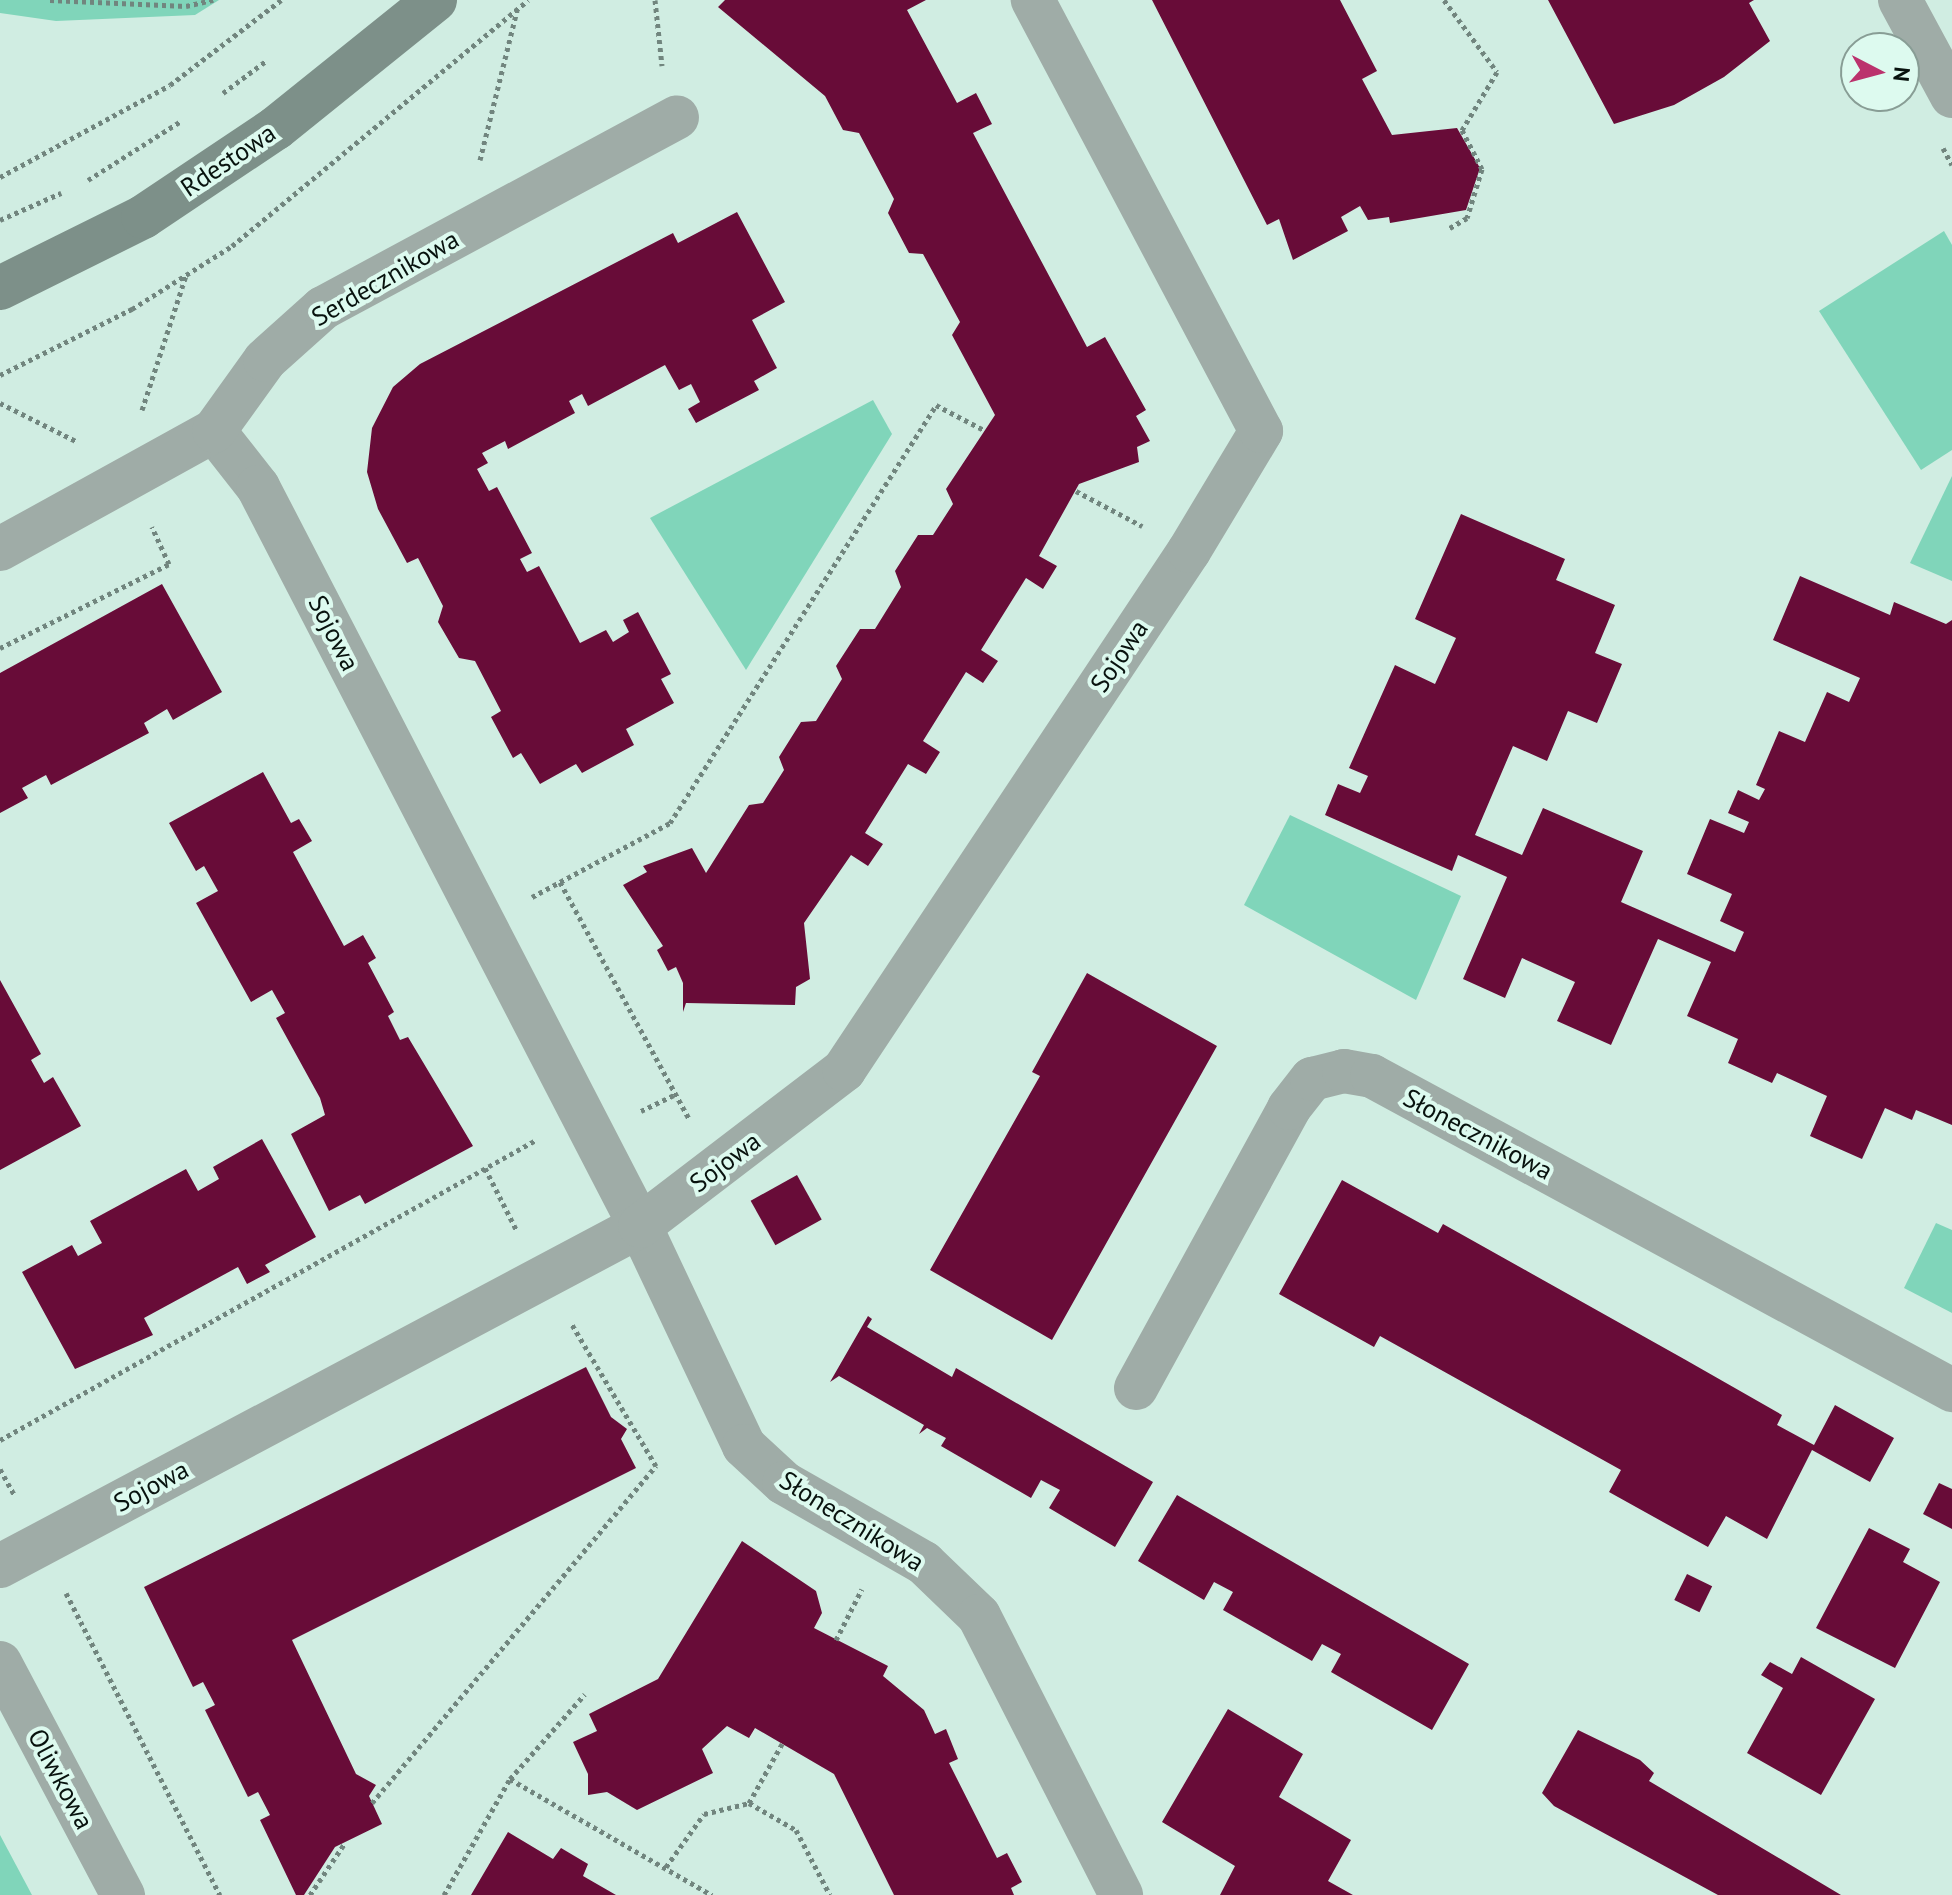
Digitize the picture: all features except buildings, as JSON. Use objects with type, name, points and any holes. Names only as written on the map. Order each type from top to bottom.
[{"type":"street","name":"Rdestowa","points":[[0,288],[143,217],[276,128],[435,0]]},
{"type":"street","name":"Sojowa","points":[[0,1566],[640,1226],[844,1070],[1189,551],[1261,431],[1033,0]]},
{"type":"street","points":[[1900,0],[1952,96]]},
{"type":"street","name":"Serdecznikowa","points":[[0,549],[214,431],[265,360],[323,308],[677,117]]},
{"type":"street","name":"Sojowa","points":[[214,431],[258,487],[640,1226]]},
{"type":"street","name":"Słonecznikowa","points":[[1136,1388],[1289,1108],[1312,1079],[1344,1071],[1372,1076],[1952,1390]]},
{"type":"street","name":"Słonecznikowa","points":[[640,1226],[744,1446],[784,1483],[924,1563],[979,1616],[1121,1895]]},
{"type":"street","name":"Oliwkowa","points":[[0,1663],[123,1895]]},
{"type":"path","points":[[50,0],[186,6],[213,0]]},
{"type":"path","points":[[0,177],[170,85],[281,0]]},
{"type":"path","points":[[0,375],[187,274],[363,141],[528,0]]},
{"type":"path","points":[[655,0],[660,58],[677,117]]},
{"type":"path","points":[[1444,0],[1497,72],[1462,130],[1482,169],[1467,218],[1450,228]]},
{"type":"path","points":[[467,231],[517,10]]},
{"type":"path","points":[[210,103],[273,56]]},
{"type":"path","points":[[84,182],[185,119]]},
{"type":"path","points":[[0,220],[70,188]]},
{"type":"path","points":[[144,469],[142,408],[187,274]]},
{"type":"path","points":[[483,922],[670,823],[936,405],[984,430]]},
{"type":"path","points":[[1076,491],[1189,551]]},
{"type":"path","points":[[560,882],[717,1169]]},
{"type":"path","points":[[0,1440],[541,1137]]},
{"type":"path","points":[[372,1803],[656,1466],[544,1277],[485,1168]]},
{"type":"path","points":[[0,1469],[220,1895]]},
{"type":"path","points":[[444,1895],[510,1779],[585,1694]]},
{"type":"path","points":[[749,1803],[782,1744]]},
{"type":"path","points":[[510,1779],[712,1895]]},
{"type":"path","points":[[666,1867],[682,1836],[704,1814],[749,1803],[796,1830],[830,1895]]},
{"type":"path","points":[[310,1895],[345,1843]]},
{"type":"green space","points":[[0,0],[219,0],[195,15],[56,21],[0,13]]},
{"type":"green space","points":[[1944,231],[1952,245],[1952,450],[1921,470],[1819,311]]},
{"type":"green space","points":[[873,400],[892,434],[746,670],[650,518]]},
{"type":"green space","points":[[1952,476],[1952,581],[1910,563]]},
{"type":"green space","points":[[1290,815],[1461,896],[1416,1000],[1244,905]]},
{"type":"green space","points":[[1936,1223],[1952,1230],[1952,1313],[1904,1288]]},
{"type":"green space","points":[[0,1835],[32,1895],[0,1895]]}]
